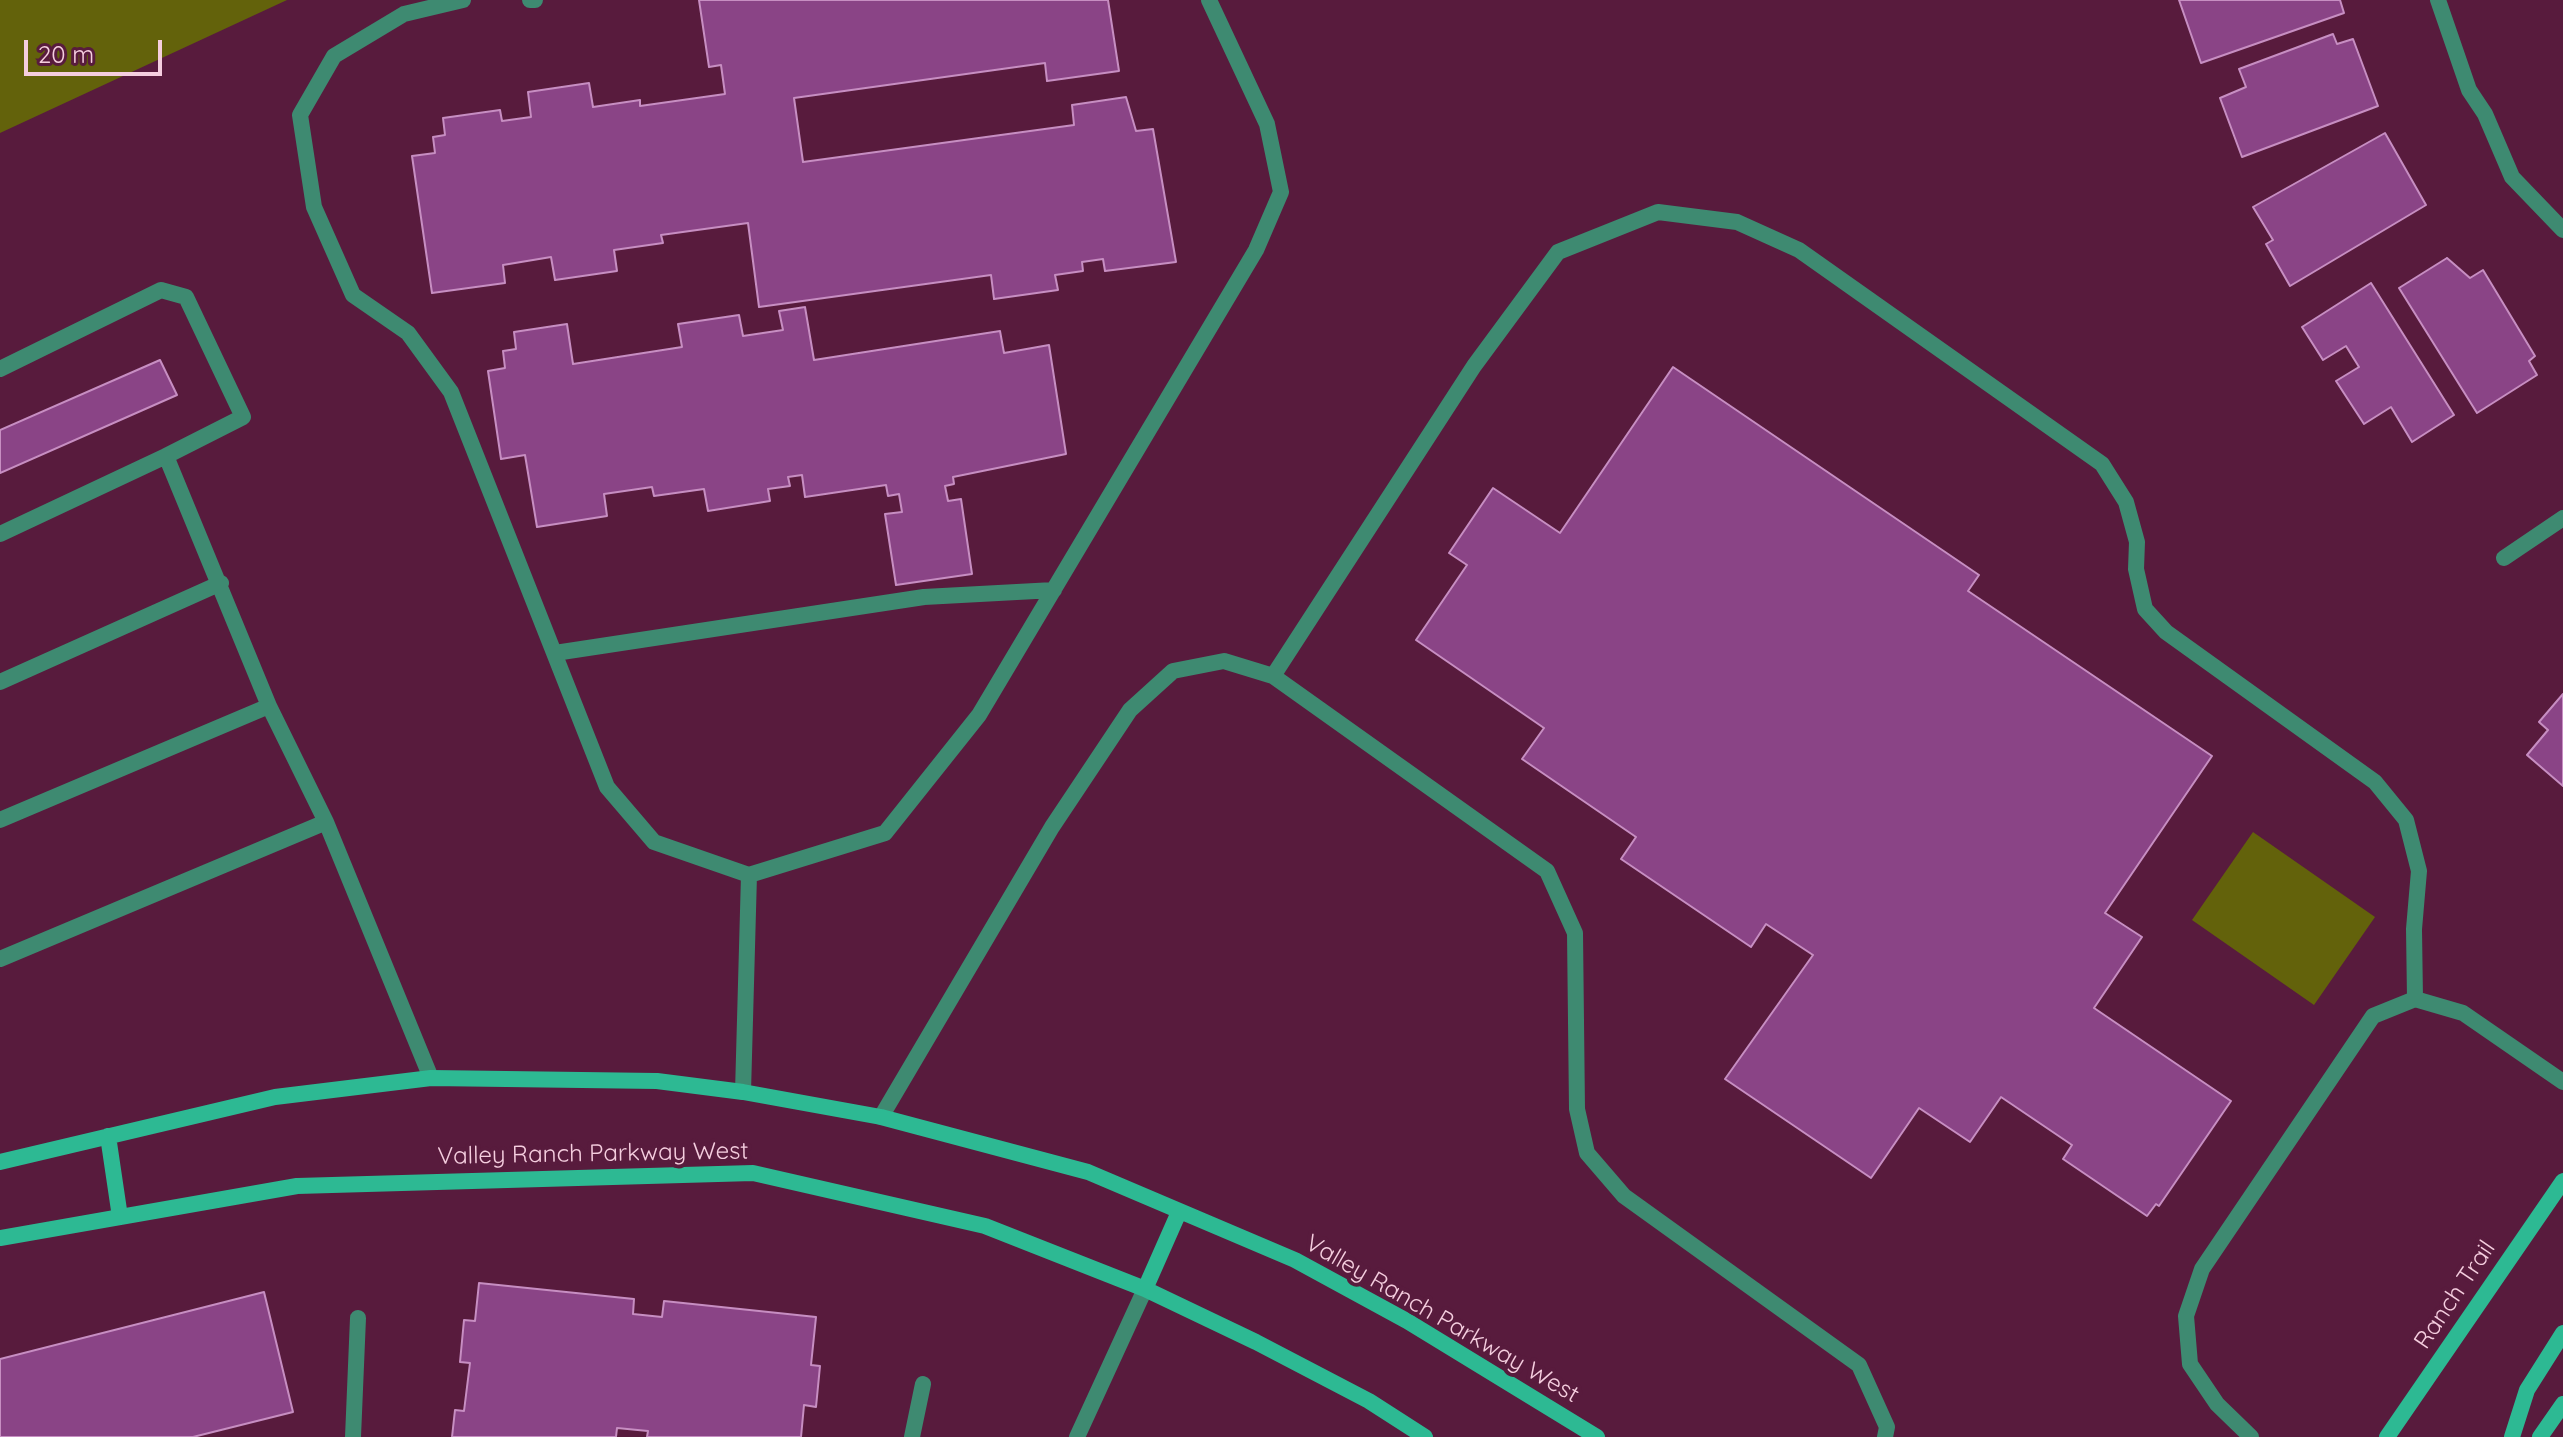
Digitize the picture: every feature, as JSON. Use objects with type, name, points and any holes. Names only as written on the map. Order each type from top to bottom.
[{"type":"main road","name":"Valley Ranch Parkway West","points":[[0,1162],[275,1097],[431,1078],[657,1081],[743,1092],[881,1117],[1088,1172],[1295,1260],[1407,1321],[1597,1437]]},
{"type":"main road","points":[[108,1136],[120,1217]]},
{"type":"main road","name":"Valley Ranch Parkway West","points":[[0,1238],[297,1186],[753,1173],[985,1226],[1145,1289],[1369,1401],[1425,1437]]},
{"type":"main road","name":"Ranch Trail","points":[[2387,1437],[2563,1181]]},
{"type":"main road","points":[[1145,1289],[1179,1212]]},
{"type":"main road","points":[[2512,1437],[2527,1390],[2563,1333]]},
{"type":"main road","points":[[2540,1437],[2563,1404]]},
{"type":"street","points":[[463,0],[404,14],[334,56],[300,115],[314,207],[353,295],[408,333],[451,392],[607,787],[654,842],[749,875],[885,833],[979,715],[1256,250],[1281,192],[1267,124],[1209,0]]},
{"type":"street","points":[[2444,2],[2469,90],[2485,114],[2512,177],[2563,230]]},
{"type":"street","points":[[1273,676],[1474,366],[1558,252],[1658,212],[1737,222],[1799,250],[2102,464],[2126,502],[2137,542],[2136,569],[2145,609],[2166,632],[2375,782],[2406,820],[2419,871],[2414,929],[2415,999]]},
{"type":"street","points":[[0,369],[161,290],[186,297],[243,417],[0,534]]},
{"type":"street","points":[[166,456],[221,583],[269,706],[326,822],[431,1078]]},
{"type":"street","points":[[2504,558],[2563,518]]},
{"type":"street","points":[[0,682],[221,583]]},
{"type":"street","points":[[555,653],[924,597],[1054,590]]},
{"type":"street","points":[[881,1117],[1052,827],[1130,710],[1173,671],[1224,661],[1273,676],[1547,871],[1575,933],[1577,1109],[1587,1153],[1624,1196],[1859,1365],[1887,1427],[1885,1437]]},
{"type":"street","points":[[0,820],[269,706]]},
{"type":"street","points":[[0,959],[326,822]]},
{"type":"street","points":[[743,1092],[749,875]]},
{"type":"street","points":[[2251,1437],[2217,1404],[2190,1364],[2186,1316],[2202,1269],[2373,1016],[2415,999],[2463,1013],[2563,1082]]},
{"type":"street","points":[[1077,1437],[1145,1289]]},
{"type":"street","points":[[353,1437],[358,1318]]},
{"type":"street","points":[[912,1437],[923,1384]]},
{"type":"shaded area","points":[[0,0],[287,0],[0,133]]},
{"type":"shaded area","points":[[2253,832],[2375,917],[2314,1005],[2192,920]]},
{"type":"building","points":[[699,0],[1108,0],[1119,71],[1047,81],[1045,63],[794,98],[803,162],[1074,125],[1072,105],[1126,97],[1136,131],[1153,129],[1176,262],[1105,271],[1103,259],[1082,262],[1083,271],[1055,275],[1058,290],[994,299],[991,275],[759,307],[748,223],[661,235],[663,243],[614,250],[617,271],[555,280],[551,257],[503,265],[505,283],[432,293],[412,156],[435,153],[433,137],[445,135],[443,118],[500,110],[502,121],[531,117],[528,92],[589,83],[593,107],[640,100],[640,106],[725,94],[721,65],[709,67]]},
{"type":"building","points":[[2179,0],[2340,0],[2344,13],[2201,63]]},
{"type":"building","points":[[2333,34],[2337,44],[2353,39],[2378,106],[2242,157],[2220,98],[2246,87],[2239,69]]},
{"type":"building","points":[[2385,133],[2426,205],[2290,286],[2266,244],[2273,240],[2253,207]]},
{"type":"building","points":[[2447,258],[2470,278],[2483,270],[2535,356],[2529,361],[2537,375],[2477,413],[2399,288]]},
{"type":"building","points":[[2371,283],[2454,415],[2412,442],[2391,407],[2364,424],[2336,381],[2359,367],[2346,346],[2323,360],[2302,327]]},
{"type":"building","points":[[805,307],[814,360],[1000,331],[1004,353],[1049,345],[1066,454],[953,477],[954,484],[945,486],[948,501],[961,499],[972,574],[896,585],[885,514],[902,512],[899,494],[888,496],[886,485],[805,497],[802,475],[788,477],[790,486],[768,489],[770,501],[708,511],[704,489],[654,496],[652,487],[604,494],[607,516],[537,527],[525,455],[501,459],[488,371],[505,368],[503,351],[516,349],[514,332],[567,324],[573,364],[682,347],[678,324],[739,315],[743,336],[783,330],[779,311]]},
{"type":"building","points":[[160,360],[177,395],[0,473],[0,430]]},
{"type":"building","points":[[1673,367],[1979,575],[1968,591],[2212,756],[2105,913],[2142,937],[2094,1008],[2231,1101],[2159,1206],[2156,1204],[2147,1216],[2063,1159],[2072,1145],[2001,1097],[1970,1142],[1919,1108],[1871,1178],[1725,1079],[1813,955],[1766,924],[1751,947],[1621,859],[1636,837],[1522,759],[1544,728],[1416,640],[1467,565],[1449,553],[1493,488],[1560,533]]},
{"type":"building","points":[[2563,694],[2563,786],[2527,755],[2548,730],[2539,722]]},
{"type":"building","points":[[479,1283],[634,1299],[633,1314],[662,1317],[664,1301],[816,1317],[811,1365],[820,1366],[816,1407],[804,1405],[801,1437],[647,1437],[648,1431],[617,1428],[616,1437],[452,1437],[455,1410],[464,1411],[470,1363],[460,1362],[464,1320],[475,1321]]},
{"type":"building","points":[[264,1292],[293,1412],[193,1437],[0,1437],[0,1359]]}]
